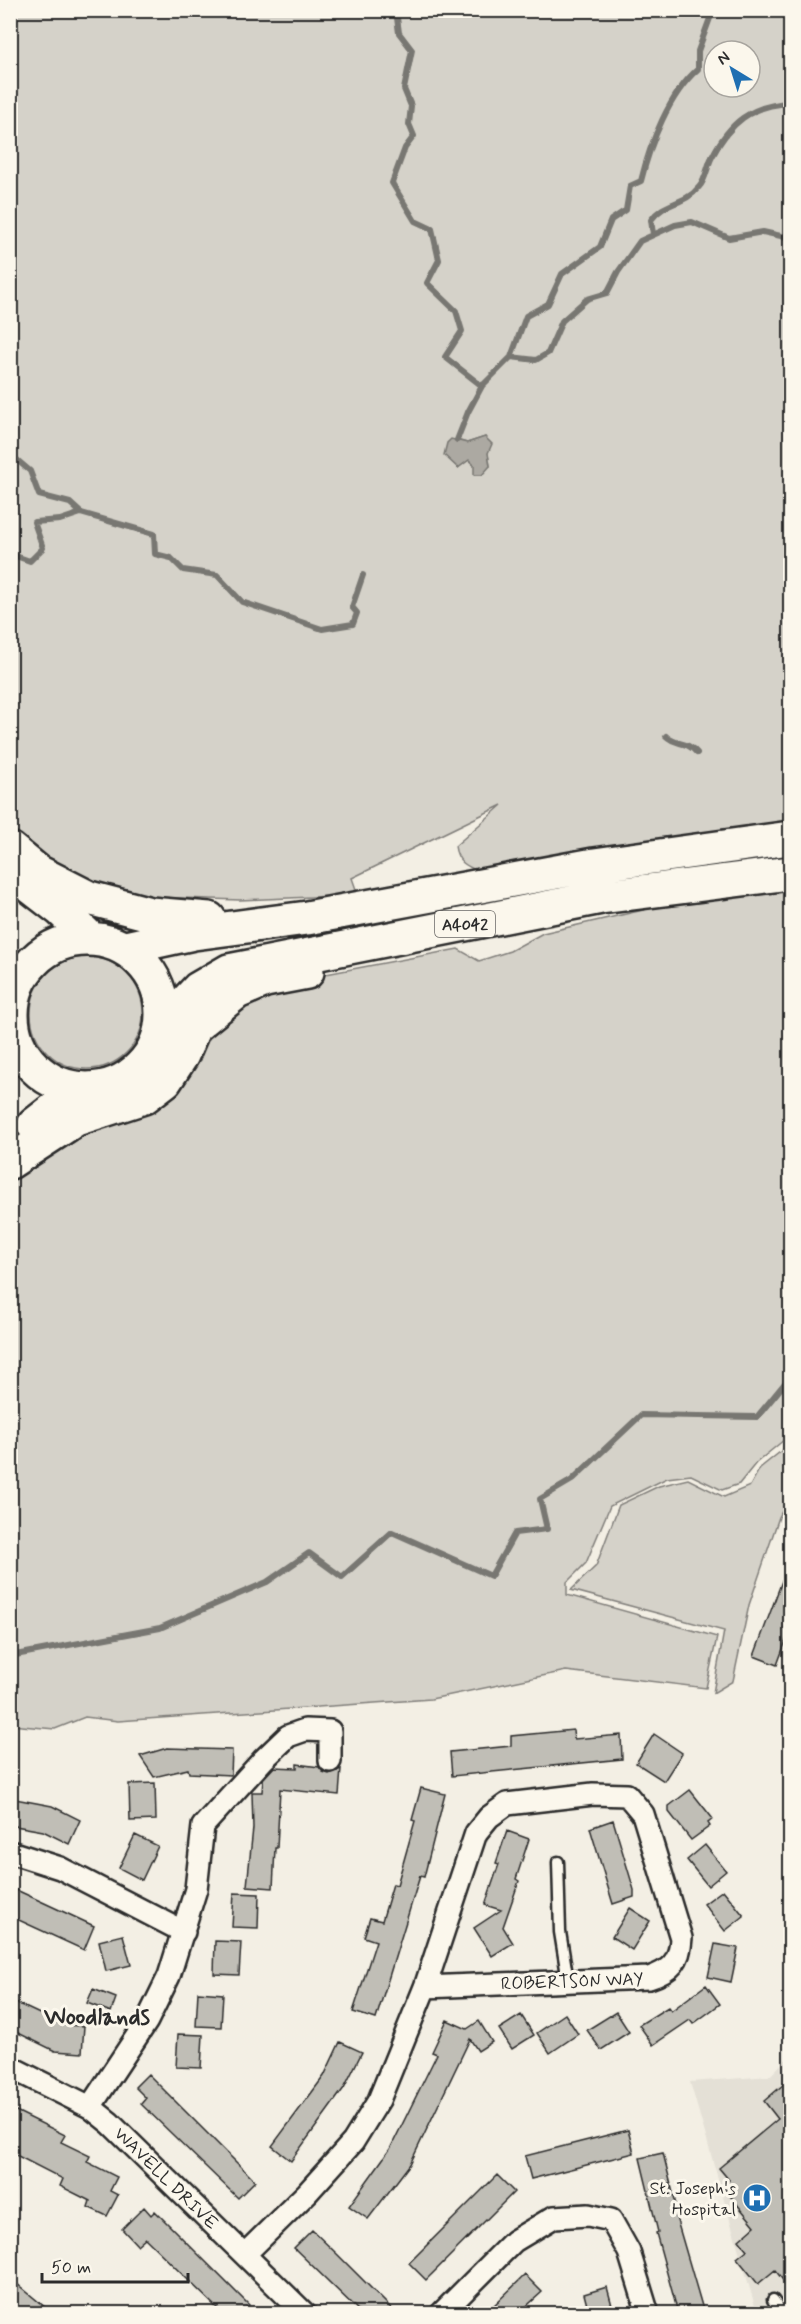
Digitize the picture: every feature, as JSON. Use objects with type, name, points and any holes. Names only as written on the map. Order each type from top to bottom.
[{"type":"main road","name":"A4042","points":[[124,948],[194,933],[307,918],[594,865],[790,838]]},
{"type":"main road","name":"A4042","points":[[10,849],[38,872],[89,898],[150,914],[267,923]]},
{"type":"main road","points":[[10,866],[41,897],[61,910],[90,938]]},
{"type":"main road","name":"A4042","points":[[162,1028],[198,989],[229,970],[601,897],[790,873]]},
{"type":"main road","points":[[90,938],[108,941],[124,948],[143,962],[156,982],[162,1004],[162,1028],[154,1049],[141,1067],[123,1080],[102,1088],[80,1089],[57,1083],[37,1070],[22,1052],[12,1033],[12,989],[25,971],[43,953],[65,941],[90,938]]},
{"type":"main road","points":[[10,1162],[76,1119],[144,1097],[165,1081],[182,1055],[194,1027],[237,992],[265,980],[343,963],[390,940]]},
{"type":"main road","points":[[10,1144],[80,1089]]},
{"type":"street","points":[[90,2107],[147,2021],[169,1976],[196,1889],[203,1827],[263,1760],[288,1736],[305,1730],[330,1731],[330,1761]]},
{"type":"street","name":"ROBERTSON WAY","points":[[245,2254],[307,2193],[353,2142],[379,2100],[425,1987],[476,1833],[489,1817],[507,1804],[593,1794],[627,1795],[643,1814],[681,1938],[681,1951],[675,1964],[663,1973],[649,1978],[425,1987]]},
{"type":"street","points":[[10,1852],[60,1868],[184,1932]]},
{"type":"street","name":"WAVELL DRIVE","points":[[10,2067],[90,2107],[110,2123],[305,2313]]},
{"type":"street","points":[[441,2313],[514,2241],[554,2217],[588,2215],[611,2220],[629,2252],[648,2313]]},
{"type":"lane","points":[[558,1862],[560,1932],[568,1981]]},
{"type":"lane","points":[[773,2300],[783,2313]]},
{"type":"shaded area","points":[[10,11],[790,11],[790,825],[480,872],[470,868],[458,856],[455,846],[502,805],[352,878],[358,895],[240,900],[152,897],[86,883],[39,855],[11,826]],"holes":[[[485,437],[490,466],[474,465],[468,460],[458,468],[453,462],[457,440],[467,443]]]},
{"type":"shaded area","points":[[485,437],[492,444],[488,453],[490,466],[482,475],[474,475],[474,465],[469,460],[458,468],[444,455],[447,443],[451,439],[467,443]]},
{"type":"shaded area","points":[[790,888],[790,1435],[756,1463],[739,1484],[722,1490],[691,1475],[667,1478],[610,1506],[586,1563],[567,1582],[567,1595],[717,1637],[706,1688],[566,1671],[431,1699],[118,1721],[85,1717],[55,1729],[11,1725],[10,1176],[268,989],[326,974],[458,949],[479,961],[510,951],[543,933],[652,908]]},
{"type":"shaded area","points":[[87,957],[109,961],[127,973],[139,991],[143,1013],[139,1035],[127,1053],[109,1065],[87,1069],[65,1065],[47,1053],[35,1035],[31,1013],[35,991],[47,973],[65,961]]},
{"type":"shaded area","points":[[790,1444],[790,1496],[779,1517],[749,1605],[733,1681],[713,1693],[724,1631],[571,1590],[596,1566],[619,1505],[659,1486],[688,1479],[724,1497],[750,1486],[760,1468]]},
{"type":"shaded area","name":"St. Joseph's Hospital","points":[[790,2055],[790,2313],[757,2313],[690,2082],[770,2076]]},
{"type":"building","points":[[789,1562],[790,1630],[777,1665],[754,1656]]},
{"type":"building","points":[[573,1730],[574,1739],[621,1735],[622,1759],[452,1776],[450,1752],[511,1746],[511,1736]]},
{"type":"building","points":[[654,1734],[682,1753],[664,1781],[636,1763]]},
{"type":"building","points":[[167,1748],[232,1750],[231,1775],[189,1773],[188,1769],[154,1777],[140,1756]]},
{"type":"building","points":[[297,1764],[319,1767],[323,1772],[329,1774],[341,1769],[339,1795],[280,1789],[273,1888],[247,1886],[253,1828],[252,1792],[262,1792],[263,1779],[274,1767],[297,1768]]},
{"type":"building","points":[[155,1783],[156,1820],[130,1821],[129,1784]]},
{"type":"building","points":[[421,1788],[445,1794],[424,1877],[420,1876],[376,2019],[353,2012],[376,1941],[364,1937],[370,1918],[382,1921],[393,1884],[397,1885],[415,1821],[412,1820]]},
{"type":"building","points":[[690,1790],[713,1819],[708,1823],[710,1826],[691,1840],[669,1812],[669,1806]]},
{"type":"building","points":[[10,1798],[52,1806],[80,1820],[69,1844],[43,1831],[10,1825]]},
{"type":"building","points":[[613,1820],[634,1890],[634,1897],[613,1904],[590,1828]]},
{"type":"building","points":[[507,1831],[529,1839],[516,1879],[519,1881],[503,1927],[513,1943],[492,1956],[474,1928],[501,1910],[485,1905]]},
{"type":"building","points":[[135,1835],[158,1846],[142,1880],[119,1868]]},
{"type":"building","points":[[705,1845],[726,1871],[708,1886],[687,1860]]},
{"type":"building","points":[[10,1887],[94,1926],[84,1950],[10,1916]]},
{"type":"building","points":[[723,1890],[744,1916],[725,1931],[704,1904]]},
{"type":"building","points":[[234,1893],[259,1894],[258,1928],[232,1927]]},
{"type":"building","points":[[630,1908],[650,1921],[632,1950],[612,1937]]},
{"type":"building","points":[[123,1935],[131,1965],[106,1971],[99,1941]]},
{"type":"building","points":[[215,1941],[241,1942],[239,1975],[214,1974]]},
{"type":"building","points":[[715,1944],[738,1948],[731,1982],[708,1977]]},
{"type":"building","points":[[706,1985],[720,2004],[693,2024],[690,2020],[653,2045],[639,2025],[668,2007],[671,2011]]},
{"type":"building","points":[[93,1989],[116,1998],[111,2012],[87,2003]]},
{"type":"building","points":[[198,1992],[223,1994],[221,2027],[196,2026]]},
{"type":"building","points":[[10,2000],[63,2025],[84,2026],[82,2053],[55,2051],[10,2029]]},
{"type":"building","points":[[616,2012],[629,2032],[601,2050],[587,2030]]},
{"type":"building","points":[[565,2014],[578,2034],[550,2053],[537,2033]]},
{"type":"building","points":[[521,2015],[534,2035],[512,2049],[499,2029]]},
{"type":"building","points":[[447,2020],[467,2029],[479,2021],[492,2042],[478,2051],[470,2039],[410,2164],[368,2219],[349,2206],[390,2149],[437,2054],[432,2052]]},
{"type":"building","points":[[178,2034],[203,2035],[201,2068],[176,2067]]},
{"type":"building","points":[[340,2042],[362,2052],[344,2088],[291,2161],[272,2146],[324,2076]]},
{"type":"building","points":[[148,2074],[255,2181],[238,2198],[141,2104],[146,2098],[135,2087]]},
{"type":"building","points":[[790,2079],[790,2289],[775,2270],[758,2284],[737,2258],[747,2250],[739,2240],[755,2226],[722,2186],[729,2180],[719,2168],[778,2119],[764,2101]]},
{"type":"building","points":[[10,2108],[65,2135],[61,2142],[90,2156],[87,2162],[117,2177],[110,2191],[118,2195],[107,2216],[88,2207],[90,2201],[60,2186],[63,2179],[10,2152]]},
{"type":"building","points":[[628,2130],[634,2153],[531,2179],[525,2156]]},
{"type":"building","points":[[663,2153],[679,2217],[676,2217],[704,2313],[678,2313],[656,2233],[658,2232],[640,2158]]},
{"type":"building","points":[[497,2175],[514,2192],[426,2280],[409,2263]]},
{"type":"building","points":[[144,2207],[151,2215],[155,2211],[249,2305],[241,2313],[222,2313],[145,2238],[137,2245],[122,2229]]},
{"type":"building","points":[[312,2230],[396,2313],[361,2313],[294,2248]]},
{"type":"building","points":[[525,2275],[542,2292],[519,2313],[486,2313]]},
{"type":"building","points":[[10,2278],[52,2313],[10,2313]]},
{"type":"building","points":[[607,2287],[614,2313],[589,2313],[584,2294]]},
{"type":"waterway","points":[[396,10],[399,33],[412,50],[404,89],[411,106],[409,124],[414,136],[405,148],[392,183],[415,221],[432,229],[439,260],[427,283],[456,311],[462,331],[445,357],[482,386]]},
{"type":"waterway","points":[[457,440],[482,386],[511,357],[526,316],[548,304],[562,274],[600,247],[611,220],[626,210],[630,186],[641,181],[662,121],[678,92],[698,69],[698,51],[713,10]]},
{"type":"waterway","points":[[653,234],[651,220],[662,210],[687,198],[699,187],[719,145],[734,126],[753,112],[776,104],[790,103]]},
{"type":"waterway","points":[[511,357],[536,360],[548,353],[562,321],[587,299],[607,293],[618,272],[640,241],[675,225],[692,222],[729,238],[763,232],[790,238]]},
{"type":"waterway","points":[[10,454],[30,471],[39,495],[70,503],[81,513]]},
{"type":"waterway","points":[[10,554],[30,561],[43,548],[34,522],[60,520],[81,513],[154,534],[155,554],[171,558],[183,570],[217,575],[242,602],[322,629],[353,624],[357,613],[352,607],[363,575]]},
{"type":"waterway","points":[[666,736],[689,746],[697,753]]},
{"type":"waterway","points":[[10,1656],[160,1628],[267,1582],[309,1553],[342,1577],[392,1532],[491,1576],[515,1533],[547,1529],[540,1499],[572,1480],[641,1415],[757,1417],[790,1377]]},
{"type":"place","name":"St. Joseph's Hospital","points":[[757,2198]]},
{"type":"district","name":"Woodlands","points":[[97,2016]]}]
